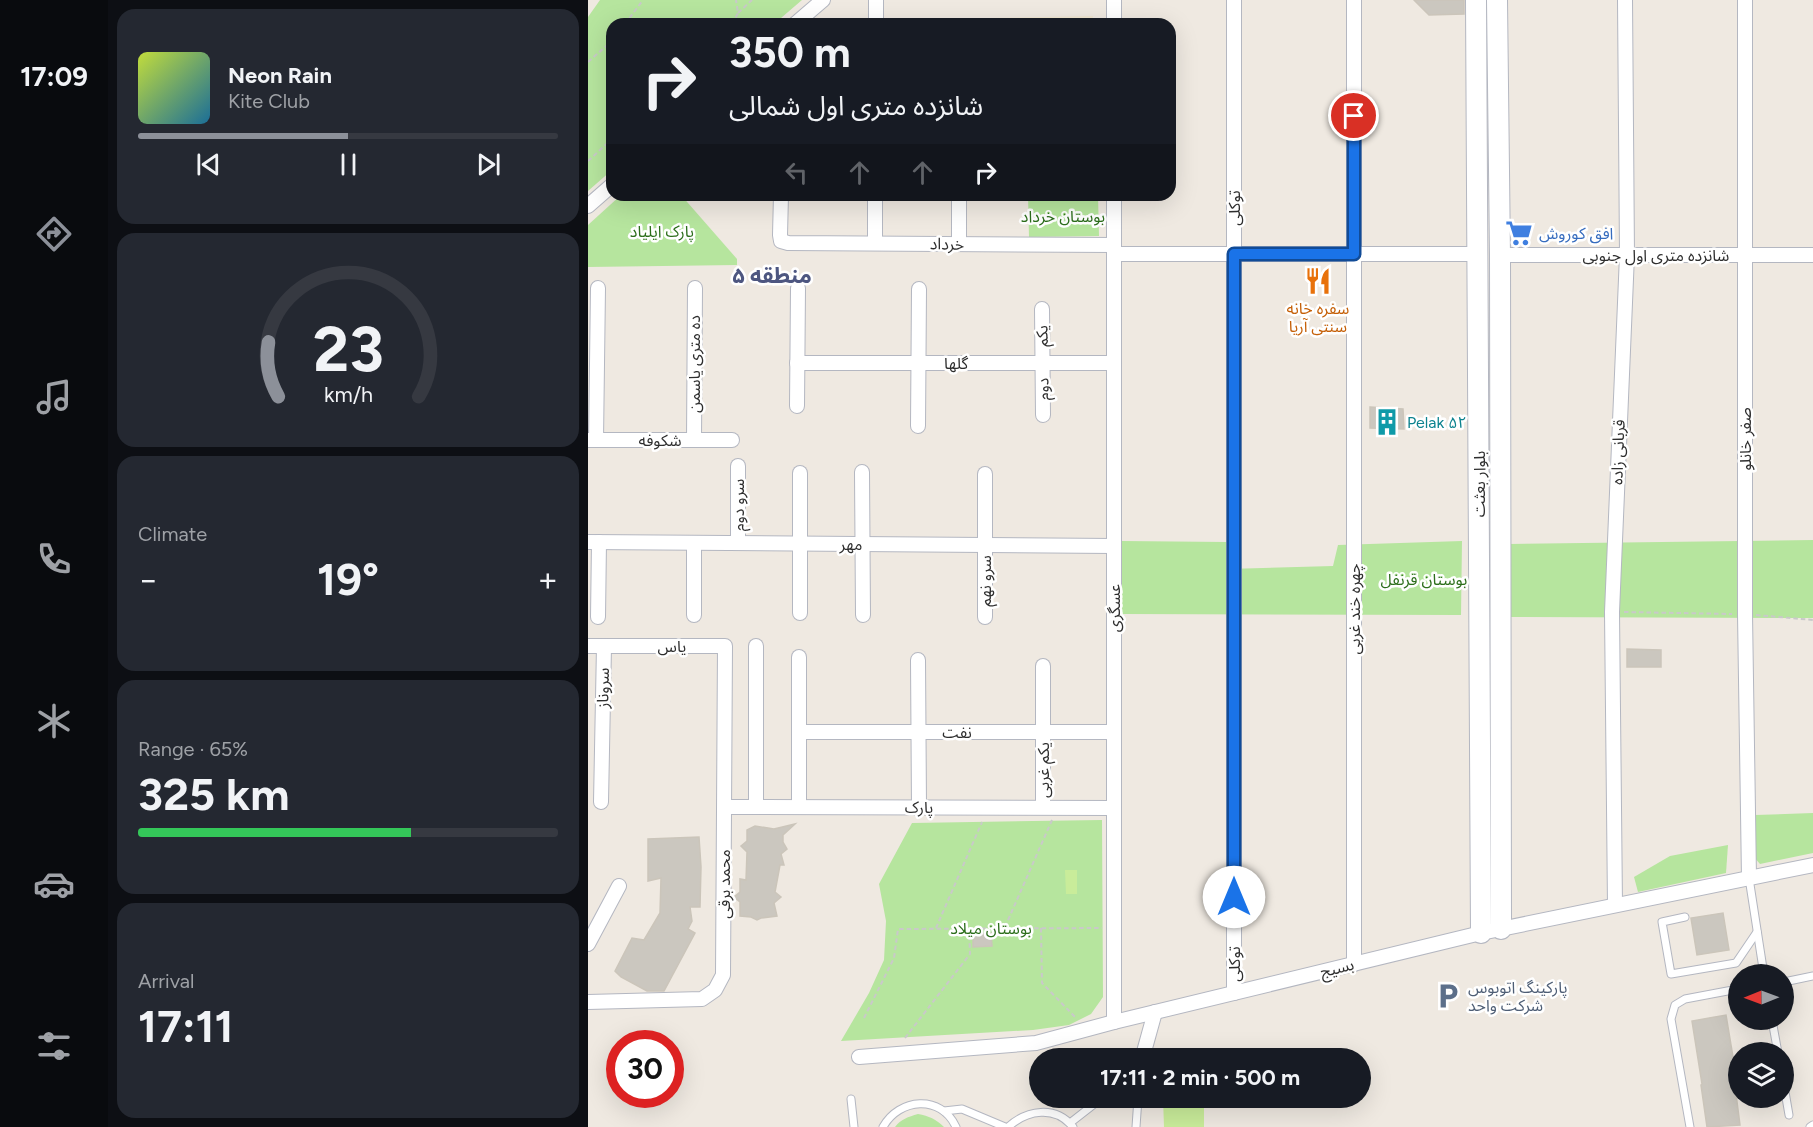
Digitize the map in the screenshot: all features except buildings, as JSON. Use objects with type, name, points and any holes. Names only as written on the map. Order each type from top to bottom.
[{"type":"street","points":[[802,18],[823,0]]},
{"type":"street","points":[[876,0],[876,18]]},
{"type":"street","points":[[1114,0],[1114,18]]},
{"type":"street","name":"توکلی","points":[[1234,0],[1234,993]]},
{"type":"street","name":"چهره خند غربی","points":[[1354,0],[1354,964]]},
{"type":"street","name":"بلوار بعثت","points":[[1476,0],[1481,933]]},
{"type":"street","name":"بلوار بعثت","points":[[1497,0],[1500,255],[1501,929]]},
{"type":"street","name":"قربانی زاده","points":[[1615,905],[1612,612],[1626,255],[1626,0]]},
{"type":"street","name":"صفر خانلو","points":[[1745,0],[1745,614],[1749,878]]},
{"type":"street","points":[[588,206],[606,190]]},
{"type":"street","name":"خرداد","points":[[781,201],[780,235],[782,241],[788,243],[959,244],[1234,254],[1478,255]]},
{"type":"street","points":[[875,201],[875,243]]},
{"type":"street","points":[[959,201],[959,244]]},
{"type":"street","name":"عسگری","points":[[1114,201],[1114,1022]]},
{"type":"street","points":[[1478,255],[1500,255]]},
{"type":"street","name":"شانزده متری اول جنوبی","points":[[1500,255],[1813,255]]},
{"type":"street","points":[[592,440],[598,288]]},
{"type":"street","name":"ده متری یاسمن","points":[[694,440],[695,288]]},
{"type":"street","points":[[797,406],[798,288]]},
{"type":"street","points":[[918,426],[919,289]]},
{"type":"street","name":"یکم","points":[[1042,309],[1043,363]]},
{"type":"street","name":"گلها","points":[[797,363],[1114,363]]},
{"type":"street","name":"دوم","points":[[1043,363],[1043,415]]},
{"type":"street","name":"شکوفه","points":[[592,440],[732,440]]},
{"type":"street","name":"سرو دوم","points":[[738,466],[738,543]]},
{"type":"street","points":[[862,472],[863,615]]},
{"type":"street","points":[[800,474],[800,613]]},
{"type":"street","name":"سرو نهم","points":[[985,616],[986,474]]},
{"type":"street","points":[[594,542],[598,617]]},
{"type":"street","name":"مهر","points":[[594,542],[1114,546]]},
{"type":"street","points":[[694,543],[694,615]]},
{"type":"street","name":"یاس","points":[[588,646],[724,646]]},
{"type":"street","name":"سروناز","points":[[601,802],[604,646]]},
{"type":"street","name":"محمد برقی","points":[[588,1002],[702,999],[715,990],[723,975],[724,646]]},
{"type":"street","points":[[756,646],[756,807]]},
{"type":"street","points":[[799,657],[800,807]]},
{"type":"street","points":[[918,660],[919,807]]},
{"type":"street","name":"یکم غربی","points":[[1043,666],[1043,807]]},
{"type":"street","name":"نفت","points":[[799,732],[1114,732]]},
{"type":"street","name":"پارک","points":[[725,807],[1114,807]]},
{"type":"street","name":"بسیج","points":[[859,1057],[1036,1043],[1481,933],[1813,865]]},
{"type":"street","points":[[588,944],[619,886]]},
{"type":"street","points":[[1145,1048],[1155,1012]]},
{"type":"lane","points":[[1749,878],[1762,964]]},
{"type":"lane","points":[[1685,917],[1662,921],[1671,974],[1736,963],[1757,932]]},
{"type":"lane","points":[[1794,980],[1813,976]]},
{"type":"lane","points":[[1690,1127],[1671,1018],[1675,1005],[1685,999],[1728,991]]},
{"type":"lane","points":[[851,1099],[854,1127]]},
{"type":"lane","points":[[883,1127],[892,1114],[904,1106],[918,1103],[932,1105],[944,1111],[956,1127]]},
{"type":"lane","points":[[944,1111],[962,1109],[1006,1127],[1030,1113],[1044,1112],[1058,1115],[1072,1125],[1091,1108]]},
{"type":"lane","points":[[1136,1127],[1137,1108]]},
{"type":"lane","points":[[1788,1108],[1789,1115]]},
{"type":"path","points":[[630,18],[643,0]]},
{"type":"path","points":[[736,0],[738,12]]},
{"type":"path","points":[[735,18],[738,12],[752,0]]},
{"type":"path","points":[[588,62],[606,46]]},
{"type":"path","points":[[588,161],[606,144]]},
{"type":"path","points":[[1612,612],[1745,614],[1813,620]]},
{"type":"path","points":[[1005,928],[1052,821],[1065,808]]},
{"type":"path","points":[[936,928],[982,822]]},
{"type":"path","points":[[864,1018],[894,958],[898,928],[1114,927]]},
{"type":"path","points":[[905,1038],[970,954],[969,928]]},
{"type":"path","points":[[1041,928],[1042,983],[1078,1020]]},
{"type":"shaded area","points":[[1093,16],[1093,18],[986,18]]},
{"type":"green space","points":[[600,0],[802,0],[781,18],[606,18],[606,175],[588,191],[588,17]]},
{"type":"green space","name":"پارک ایلیاد","points":[[614,201],[686,201],[737,259],[737,265],[588,267],[588,225]]},
{"type":"green space","name":"بوستان خرداد","points":[[1028,201],[1098,201],[1099,236],[1029,237]]},
{"type":"green space","points":[[1813,540],[1813,618],[1509,617],[1509,544]]},
{"type":"green space","name":"بوستان قرنفل","points":[[1122,541],[1226,542],[1227,569],[1333,566],[1338,545],[1462,541],[1461,615],[1122,614]]},
{"type":"green space","points":[[1813,813],[1813,853],[1760,864],[1753,856],[1755,815]]},
{"type":"green space","name":"بوستان میلاد","points":[[1102,820],[1103,997],[1091,1014],[1069,1025],[1033,1030],[841,1041],[869,993],[884,960],[886,921],[879,884],[912,823]]},
{"type":"green space","points":[[1728,845],[1726,873],[1638,892],[1634,877],[1670,856]]},
{"type":"green space","points":[[1065,870],[1077,870],[1077,894],[1066,894]]},
{"type":"green space","points":[[1163,1108],[1204,1108],[1204,1127],[1164,1127]]},
{"type":"green space","points":[[918,1114],[932,1118],[944,1127],[895,1127],[902,1120]]},
{"type":"place","name":"افق کوروش","points":[[1519,233]]},
{"type":"place","name":"سفره خانه سنتی آریا","points":[[1318,281]]},
{"type":"place","name":"Pelak ۵۲","points":[[1387,422]]},
{"type":"place","name":"پارکینگ اتوبوس شرکت واحد","points":[[1448,996]]},
{"type":"district","name":"منطقه ۵","points":[[772,275]]},
{"type":"route","points":[[1234,897],[1234,254],[1354,254],[1354,116]]}]
